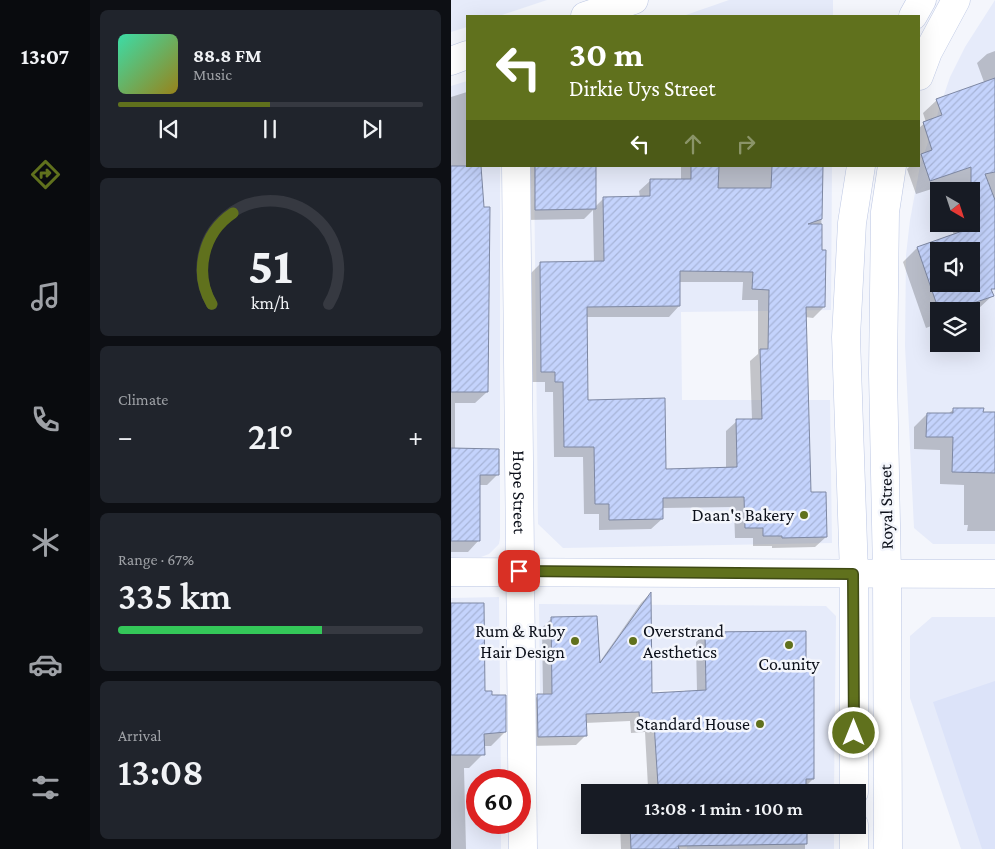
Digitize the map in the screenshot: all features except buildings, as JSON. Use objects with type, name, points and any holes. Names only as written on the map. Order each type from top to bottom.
[{"type":"main road","points":[[588,15],[634,0]]},
{"type":"main road","points":[[920,73],[928,52],[956,0]]},
{"type":"main road","points":[[451,61],[466,55]]},
{"type":"main road","name":"Hope Street","points":[[516,167],[523,849]]},
{"type":"main road","name":"Royal Street","points":[[854,784],[853,574],[846,337],[852,223],[861,167]]},
{"type":"main road","name":"Royal Street","points":[[888,849],[887,574],[883,373],[885,222],[891,167]]},
{"type":"main road","points":[[451,572],[995,574]]},
{"type":"main road","points":[[854,834],[854,849]]},
{"type":"shaded area","points":[[451,0],[547,0],[502,15],[466,15],[466,27],[451,32]]},
{"type":"shaded area","points":[[729,0],[833,0],[833,15],[686,15]]},
{"type":"shaded area","points":[[995,0],[995,544],[933,544],[914,528],[905,346],[906,255],[920,166],[950,77],[965,47]]},
{"type":"shaded area","points":[[466,81],[466,167],[500,167],[500,538],[499,544],[489,554],[481,557],[451,557],[451,86]]},
{"type":"shaded area","points":[[534,167],[832,167],[831,310],[681,312],[682,400],[830,400],[832,543],[563,548],[538,524]]},
{"type":"shaded area","points":[[499,597],[501,769],[466,769],[466,834],[501,834],[501,849],[451,849],[451,598]]},
{"type":"shaded area","points":[[539,604],[826,606],[836,616],[834,784],[686,784],[685,690],[540,693]]},
{"type":"shaded area","points":[[932,617],[995,617],[995,849],[961,849],[910,698],[910,636]]},
{"type":"shaded area","points":[[995,681],[995,849],[982,849],[933,702]]},
{"type":"shaded area","points":[[687,834],[834,834],[834,849],[687,849]]},
{"type":"place","name":"Daan's Bakery","points":[[804,515]]},
{"type":"place","name":"Rum & Ruby Hair Design","points":[[575,641]]},
{"type":"place","name":"Overstrand Aesthetics","points":[[633,641]]},
{"type":"place","name":"Co.unity","points":[[789,645]]},
{"type":"place","name":"Standard House","points":[[760,724]]},
{"type":"route","points":[[519,571],[853,574],[854,733]]}]
